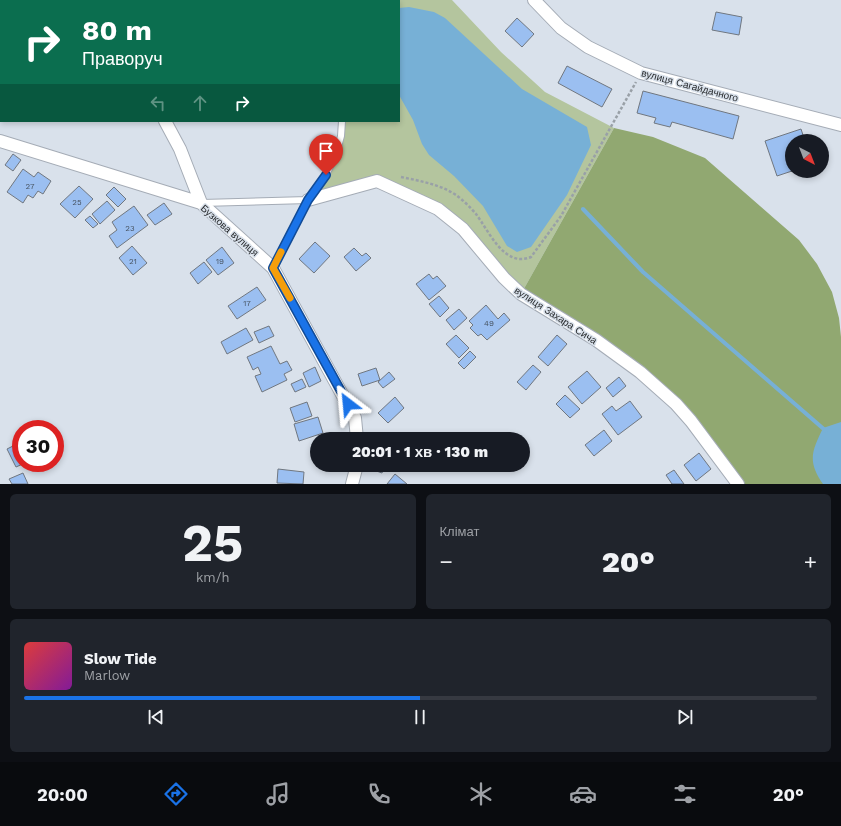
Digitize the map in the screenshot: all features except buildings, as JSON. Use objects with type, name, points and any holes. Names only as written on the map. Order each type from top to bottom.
[{"type":"street","name":"вулиця Сагайдачного","points":[[534,0],[561,28],[588,47],[641,73],[841,126]]},
{"type":"street","points":[[166,122],[180,149],[201,203]]},
{"type":"street","name":"Бузкова вулиця","points":[[0,141],[201,203],[273,268],[355,418],[356,432]]},
{"type":"street","points":[[308,200],[377,181]]},
{"type":"street","name":"вулиця Захара Сича","points":[[377,181],[438,209],[451,218],[504,278],[521,294],[596,340],[640,372],[676,404],[691,421],[738,484]]},
{"type":"street","points":[[352,484],[355,472]]},
{"type":"lane","points":[[273,268],[308,200],[326,175],[336,154],[341,136],[342,122]]},
{"type":"lane","points":[[201,203],[308,200]]},
{"type":"path","points":[[377,181],[401,177],[433,183],[457,195],[475,214],[498,246],[510,257],[524,260],[531,257],[561,216],[641,73]]},
{"type":"green space","points":[[400,0],[452,0],[501,52],[545,92],[614,128],[521,294],[463,229],[377,181],[308,200],[336,154],[342,122],[400,122]]},
{"type":"green space","points":[[614,128],[653,137],[705,158],[799,240],[817,264],[832,292],[839,318],[841,337],[841,484],[738,484],[676,404],[521,294]]},
{"type":"water","points":[[409,7],[434,12],[445,18],[522,89],[587,127],[591,145],[567,195],[531,247],[517,252],[507,246],[483,206],[454,176],[429,155],[422,144],[413,120],[400,97],[400,8]]},
{"type":"water","points":[[841,422],[841,484],[823,484],[818,476],[813,462],[816,443],[823,428]]},
{"type":"waterway","points":[[583,209],[643,272],[826,431]]},
{"type":"slow traffic","points":[[281,252],[273,268],[290,298]]},
{"type":"route","points":[[326,175],[308,200],[273,268],[348,404]]}]
